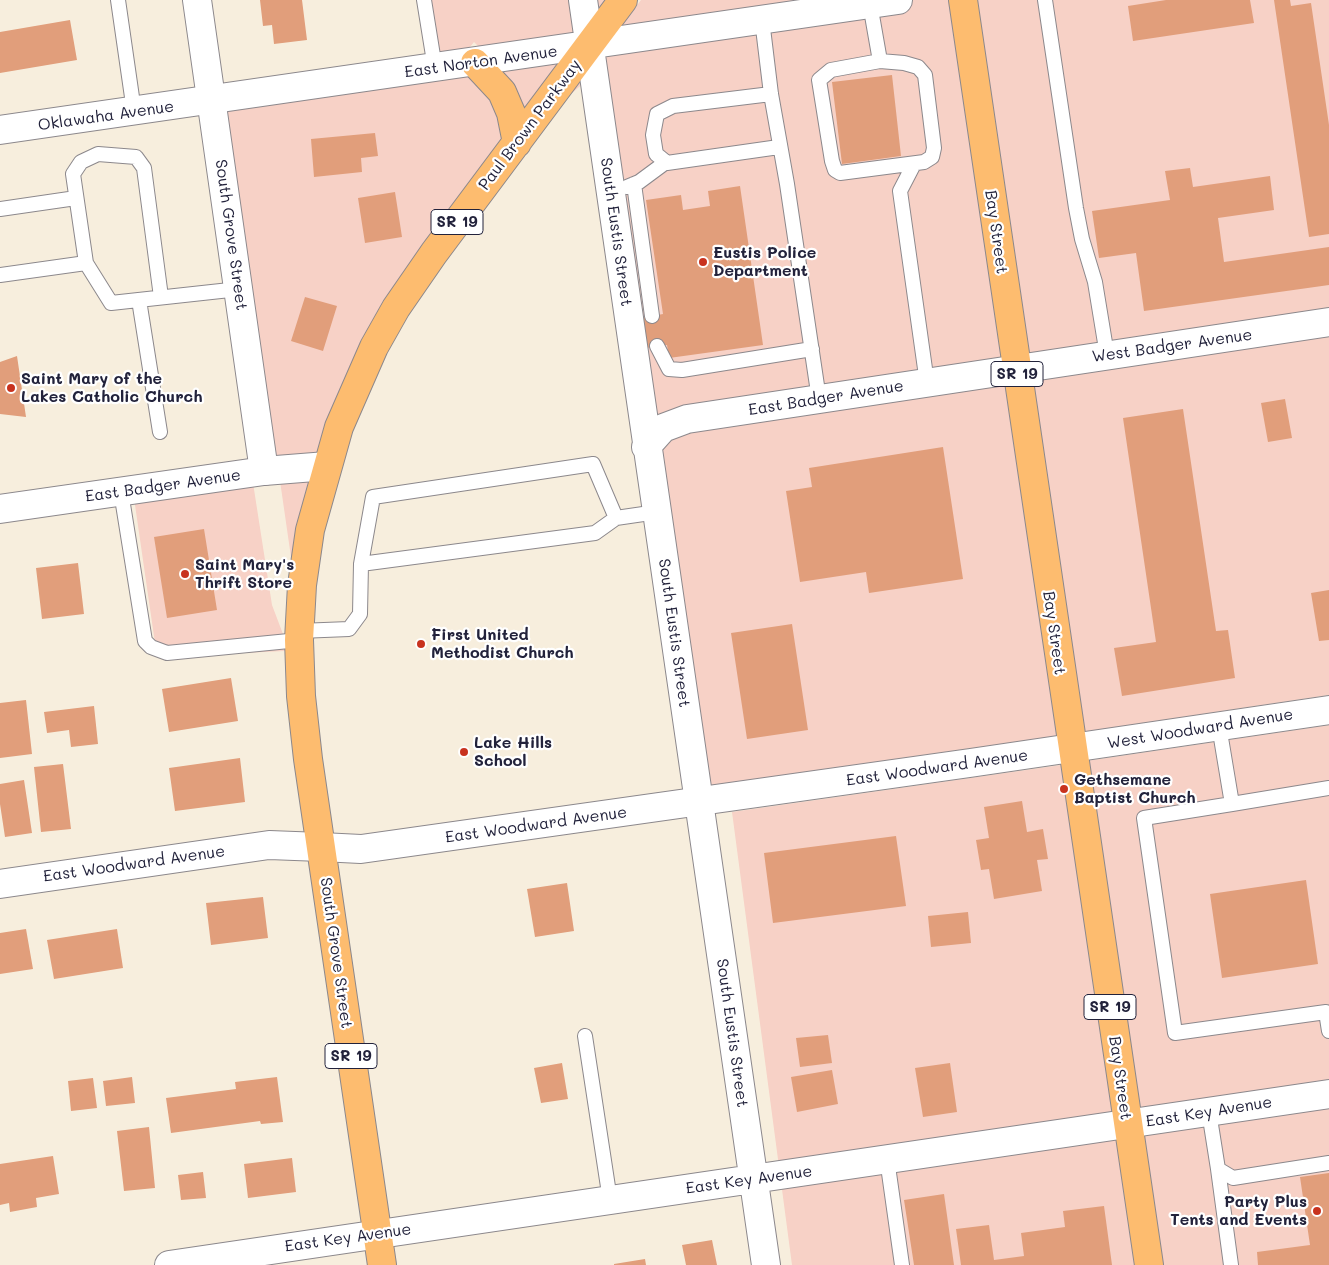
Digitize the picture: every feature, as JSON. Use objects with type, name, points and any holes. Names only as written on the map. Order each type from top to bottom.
[{"type":"main road","name":"Paul Brown Parkway","points":[[299,635],[302,585],[310,530],[339,427],[374,347],[392,316],[434,253],[624,0]]},
{"type":"main road","name":"Bay Street","points":[[963,0],[1071,749],[1148,1265]]},
{"type":"main road","points":[[476,63],[502,92],[511,113],[517,142]]},
{"type":"main road","name":"South Grove Street","points":[[299,635],[301,696],[307,750],[382,1265]]},
{"type":"street","name":"South Grove Street","points":[[197,0],[264,471]]},
{"type":"street","name":"South Eustis Street","points":[[583,0],[590,46],[622,189],[646,447],[766,1265]]},
{"type":"street","name":"East Norton Avenue","points":[[212,101],[590,46],[777,12],[898,0]]},
{"type":"street","name":"Oklawaha Avenue","points":[[0,130],[212,101]]},
{"type":"street","name":"West Badger Avenue","points":[[1016,369],[1329,322]]},
{"type":"street","name":"East Badger Avenue","points":[[646,447],[663,428],[687,419],[1016,369]]},
{"type":"street","name":"East Badger Avenue","points":[[0,509],[264,471],[327,466]]},
{"type":"street","name":"West Woodward Avenue","points":[[1071,749],[1329,710]]},
{"type":"street","name":"East Woodward Avenue","points":[[0,884],[269,845],[361,849],[1071,749]]},
{"type":"street","name":"East Key Avenue","points":[[169,1265],[1329,1094]]},
{"type":"lane","points":[[118,0],[134,111]]},
{"type":"lane","points":[[424,0],[435,68]]},
{"type":"lane","points":[[1045,0],[1076,208],[1082,239],[1095,282],[1107,355]]},
{"type":"lane","points":[[870,4],[880,61]]},
{"type":"lane","points":[[777,12],[771,94],[787,184],[819,399]]},
{"type":"lane","points":[[880,61],[904,62],[918,67],[925,75],[934,148],[932,157],[924,162],[914,164],[840,173],[835,170],[819,80],[831,70],[880,61]]},
{"type":"lane","points":[[666,162],[656,154],[653,135],[657,114],[673,106],[771,94]]},
{"type":"lane","points":[[652,316],[622,189],[666,162],[779,147]]},
{"type":"lane","points":[[161,297],[144,168],[136,157],[98,154],[81,162],[73,174],[86,263],[111,303],[239,289]]},
{"type":"lane","points":[[914,164],[900,191],[927,383]]},
{"type":"lane","points":[[0,209],[76,198]]},
{"type":"lane","points":[[0,275],[86,263]]},
{"type":"lane","points":[[139,300],[160,432]]},
{"type":"lane","points":[[657,346],[669,369],[682,370],[812,349]]},
{"type":"lane","points":[[122,492],[145,641],[151,647],[167,653],[349,630],[360,614],[362,564],[373,497],[593,464],[616,518]]},
{"type":"lane","points":[[362,564],[595,533],[616,518],[657,512]]},
{"type":"lane","points":[[1219,726],[1232,804]]},
{"type":"lane","points":[[1329,788],[1144,818],[1175,1033],[1327,1012],[1329,1031]]},
{"type":"lane","points":[[585,1036],[610,1200]]},
{"type":"lane","points":[[1209,1112],[1231,1265]]},
{"type":"lane","points":[[887,1159],[902,1265]]},
{"type":"lane","points":[[1218,1169],[1233,1178],[1329,1164]]},
{"type":"shaded area","points":[[418,0],[606,0],[524,111],[512,83],[474,42],[457,63],[491,100],[498,117],[503,138],[423,244],[386,299],[327,420],[298,526],[292,564],[224,93],[426,55]]},
{"type":"shaded area","points":[[641,0],[950,0],[1057,736],[691,788],[586,81],[571,94]]},
{"type":"shaded area","points":[[976,0],[1329,0],[1329,695],[1082,732]]},
{"type":"shaded area","points":[[251,470],[272,605],[286,642],[285,651],[157,657],[134,498]]},
{"type":"shaded area","points":[[1329,725],[1329,1265],[1162,1265],[1086,761]]},
{"type":"shaded area","points":[[1061,765],[1136,1265],[792,1265],[732,812]]},
{"type":"building","points":[[260,0],[302,0],[307,40],[274,44],[272,25],[263,26]]},
{"type":"building","points":[[1166,0],[1250,0],[1254,23],[1133,41],[1128,6]]},
{"type":"building","points":[[1274,0],[1290,0],[1291,6],[1311,3],[1329,125],[1329,234],[1309,237]]},
{"type":"building","points":[[70,20],[77,60],[0,73],[0,32]]},
{"type":"building","points":[[892,75],[901,156],[842,164],[832,82]]},
{"type":"building","points":[[375,133],[378,156],[361,158],[362,172],[314,177],[311,139]]},
{"type":"building","points":[[1190,168],[1193,187],[1270,176],[1274,210],[1218,218],[1224,262],[1329,247],[1329,285],[1144,311],[1136,253],[1099,258],[1092,211],[1170,200],[1165,171]]},
{"type":"building","name":"Eustis Police Department","points":[[740,186],[763,345],[669,358],[667,345],[646,348],[642,318],[663,314],[646,200],[681,195],[683,210],[710,206],[708,191]]},
{"type":"building","points":[[395,192],[402,237],[365,243],[358,198]]},
{"type":"building","points":[[305,297],[337,306],[323,351],[291,341]]},
{"type":"building","name":"Saint Mary of the Lakes Catholic Church","points":[[17,356],[26,417],[0,414],[0,362]]},
{"type":"building","points":[[1285,399],[1292,438],[1268,442],[1261,403]]},
{"type":"building","points":[[1183,409],[1216,631],[1228,630],[1235,678],[1122,696],[1114,648],[1156,642],[1123,418]]},
{"type":"building","points":[[943,447],[963,579],[869,593],[866,572],[800,582],[786,491],[812,487],[809,468]]},
{"type":"building","name":"Saint Mary's Thrift Store","points":[[204,529],[217,610],[167,618],[154,537]]},
{"type":"building","points":[[78,563],[84,614],[42,619],[36,568]]},
{"type":"building","points":[[1329,590],[1329,640],[1319,641],[1311,593]]},
{"type":"building","points":[[792,624],[808,730],[747,739],[731,633]]},
{"type":"building","points":[[231,678],[238,721],[169,732],[162,689]]},
{"type":"building","points":[[26,700],[32,754],[0,758],[0,703]]},
{"type":"building","points":[[94,706],[98,744],[71,747],[69,730],[47,733],[44,712]]},
{"type":"building","points":[[240,758],[245,802],[175,811],[169,768]]},
{"type":"building","points":[[63,764],[71,829],[41,832],[34,767]]},
{"type":"building","points":[[24,780],[32,833],[5,837],[0,804],[0,784]]},
{"type":"building","points":[[1022,801],[1027,832],[1043,829],[1048,859],[1037,860],[1042,891],[994,899],[989,869],[981,870],[976,840],[989,838],[984,807]]},
{"type":"building","points":[[896,836],[906,906],[773,923],[764,853]]},
{"type":"building","points":[[1306,880],[1318,964],[1222,978],[1210,894]]},
{"type":"building","points":[[567,883],[574,931],[535,937],[527,889]]},
{"type":"building","points":[[263,897],[268,938],[211,945],[206,903]]},
{"type":"building","points":[[968,912],[971,943],[931,947],[928,916]]},
{"type":"building","points":[[26,929],[33,969],[0,974],[0,933]]},
{"type":"building","points":[[117,929],[123,968],[54,979],[47,940]]},
{"type":"building","points":[[828,1035],[832,1063],[800,1067],[796,1038]]},
{"type":"building","points":[[562,1063],[568,1099],[541,1103],[534,1068]]},
{"type":"building","points":[[950,1063],[957,1112],[923,1117],[915,1068]]},
{"type":"building","points":[[832,1070],[838,1104],[797,1112],[791,1077]]},
{"type":"building","points":[[132,1077],[135,1103],[106,1106],[103,1081]]},
{"type":"building","points":[[277,1077],[283,1122],[261,1124],[260,1121],[171,1133],[166,1098],[236,1089],[235,1082]]},
{"type":"building","points":[[93,1078],[97,1108],[71,1111],[68,1081]]},
{"type":"building","points":[[149,1127],[155,1188],[124,1191],[117,1131]]},
{"type":"building","points":[[53,1156],[59,1194],[36,1198],[37,1207],[10,1212],[9,1203],[0,1205],[0,1164]]},
{"type":"building","points":[[292,1158],[296,1192],[248,1198],[244,1164]]},
{"type":"building","points":[[203,1172],[206,1198],[181,1200],[178,1175]]},
{"type":"building","name":"Party Plus Tents and Events","points":[[1329,1173],[1329,1265],[1258,1265],[1257,1252],[1310,1245],[1300,1177]]},
{"type":"building","points":[[944,1194],[954,1265],[914,1265],[904,1200]]},
{"type":"building","points":[[1104,1206],[1112,1265],[961,1265],[956,1229],[989,1225],[994,1260],[1024,1256],[1021,1233],[1065,1227],[1063,1211]]},
{"type":"building","points":[[712,1240],[717,1265],[686,1265],[682,1245]]},
{"type":"building","points":[[645,1259],[646,1265],[614,1265],[614,1264]]},
{"type":"place","name":"Eustis Police Department","points":[[703,262]]},
{"type":"place","name":"Saint Mary of the Lakes Catholic Church","points":[[11,388]]},
{"type":"place","name":"Saint Mary's Thrift Store","points":[[185,574]]},
{"type":"place","name":"First United Methodist Church","points":[[421,644]]},
{"type":"place","name":"Lake Hills School","points":[[464,752]]},
{"type":"place","name":"Gethsemane Baptist Church","points":[[1064,789]]},
{"type":"place","name":"Party Plus Tents and Events","points":[[1317,1211]]}]
